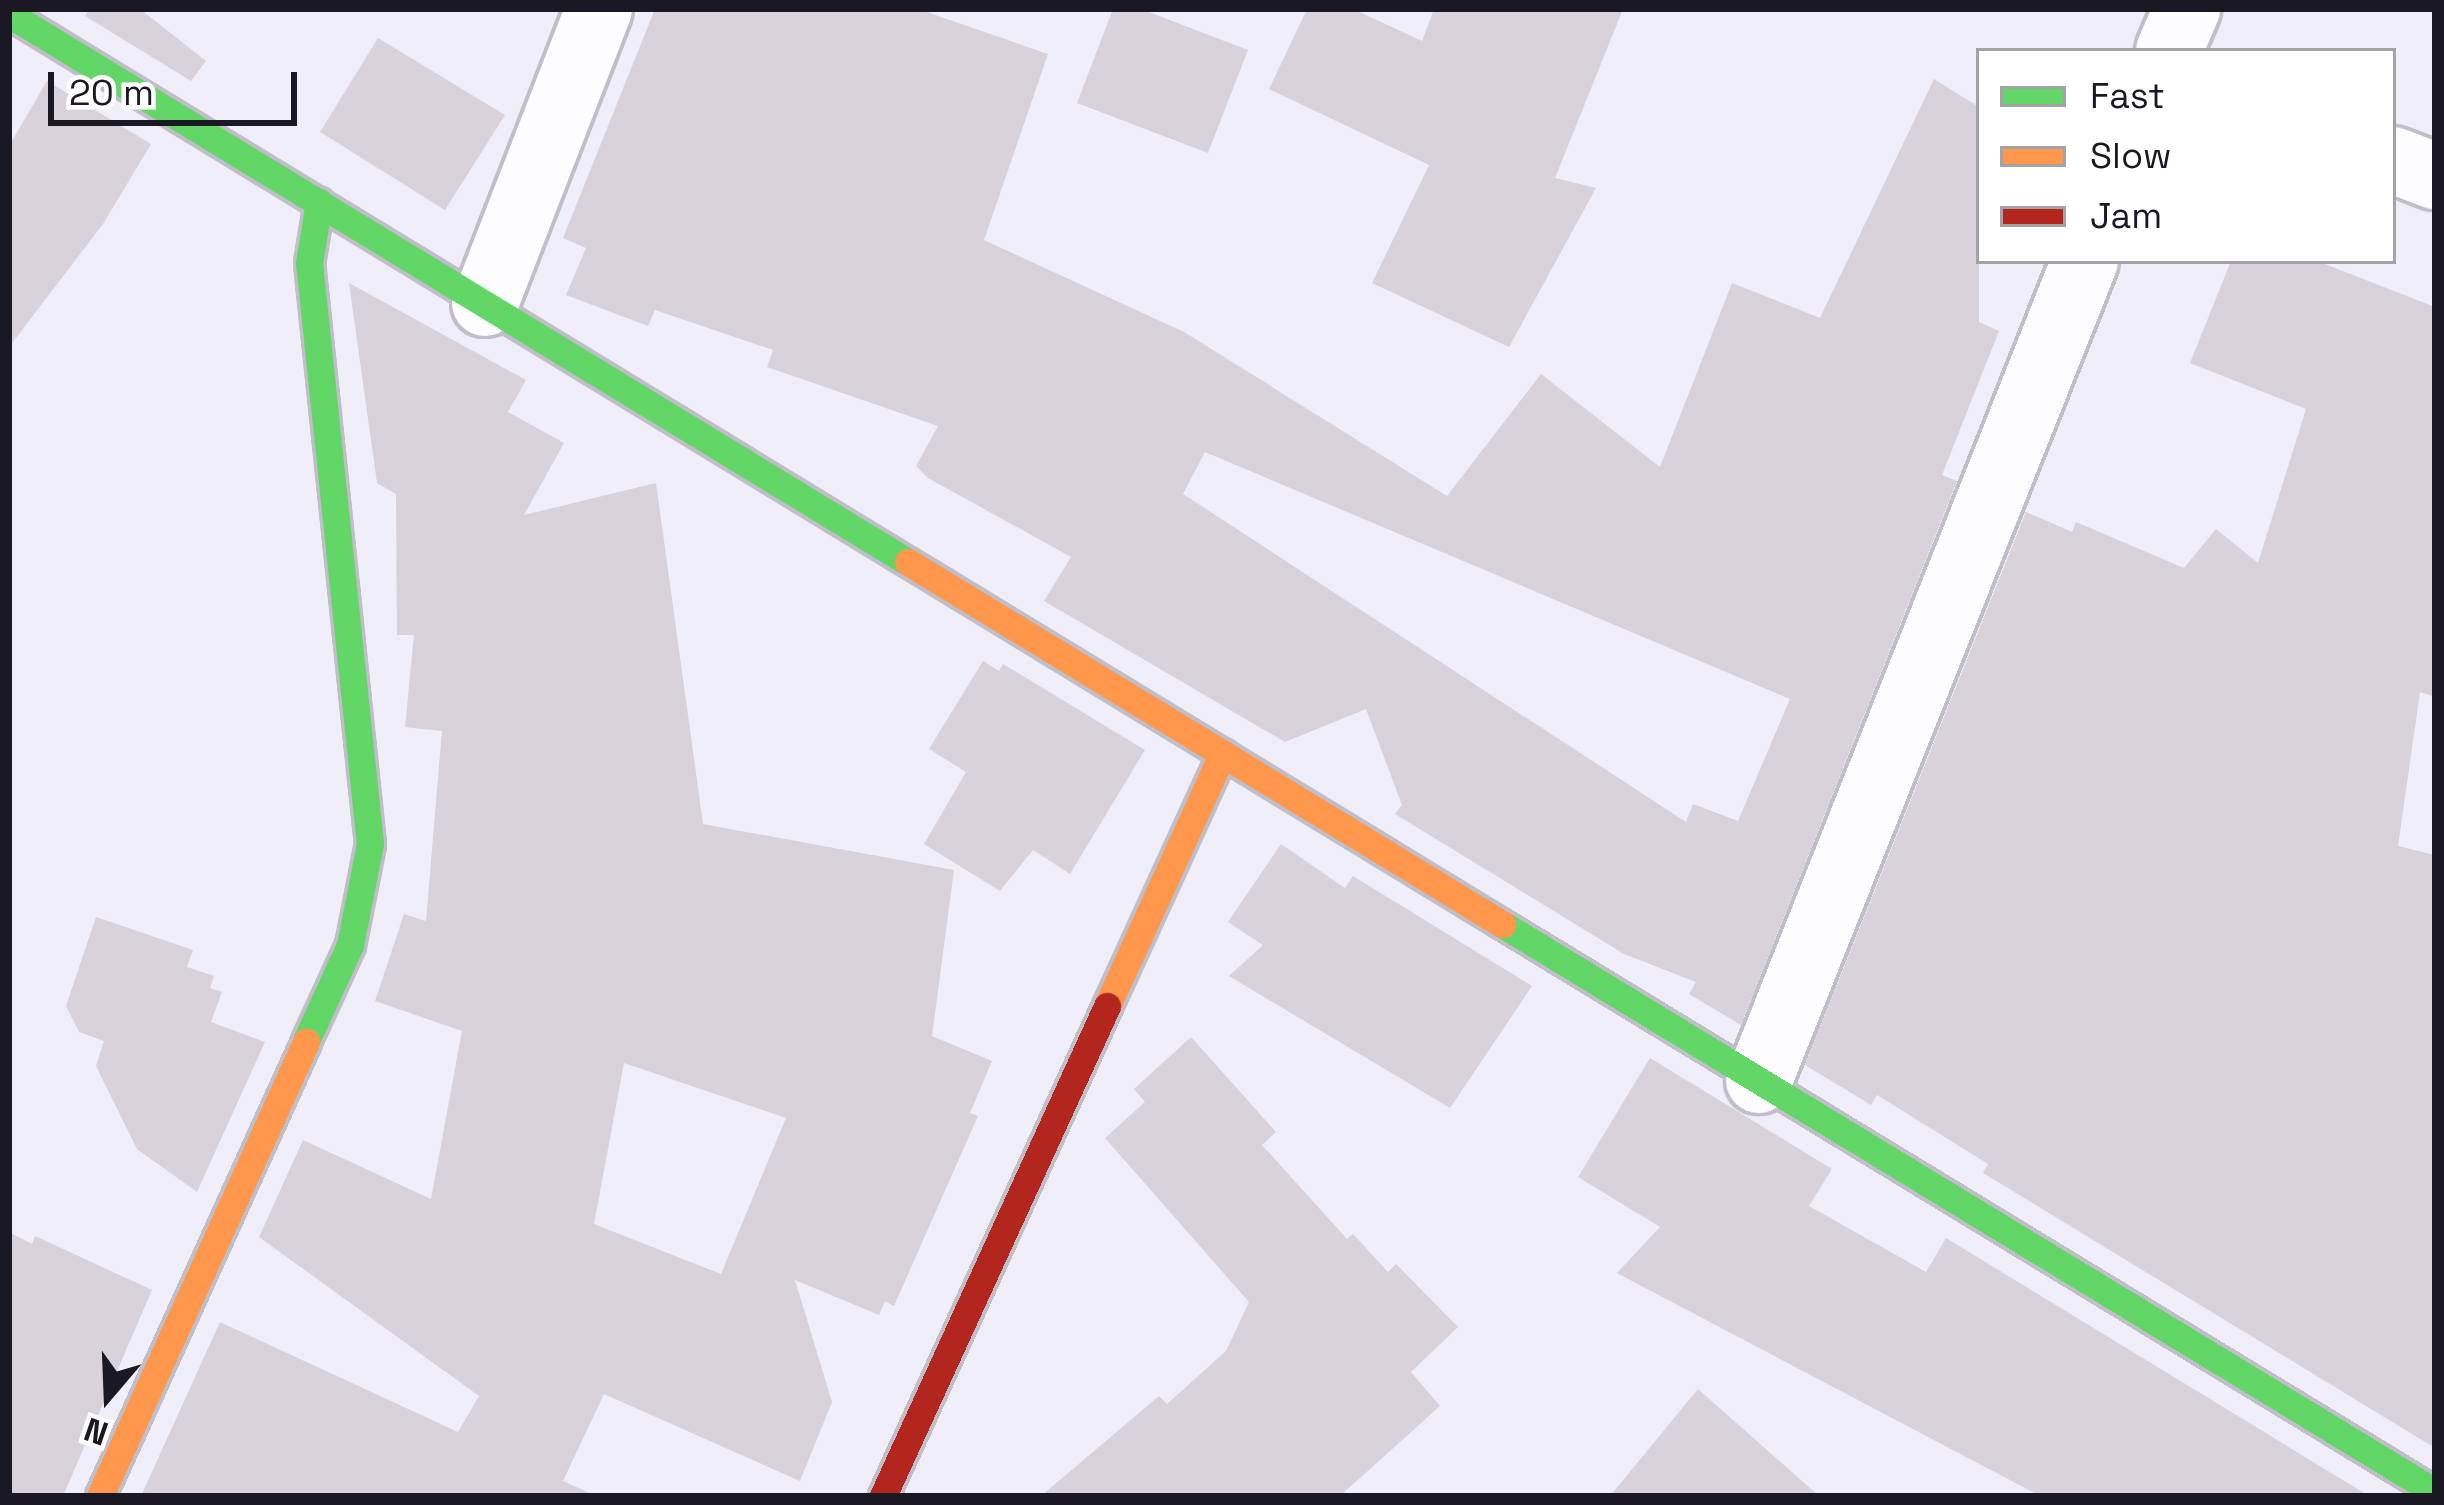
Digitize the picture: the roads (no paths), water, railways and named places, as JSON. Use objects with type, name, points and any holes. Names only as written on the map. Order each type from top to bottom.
[{"type":"street","points":[[485,302],[599,9]]},
{"type":"street","points":[[2170,48],[2187,9]]},
{"type":"street","points":[[9,14],[2435,1492]]},
{"type":"street","points":[[2396,161],[2435,176]]},
{"type":"street","points":[[100,1496],[350,945],[370,844],[309,262],[319,202]]},
{"type":"street","points":[[1759,1080],[2084,264]]},
{"type":"street","points":[[883,1496],[1222,753]]}]
